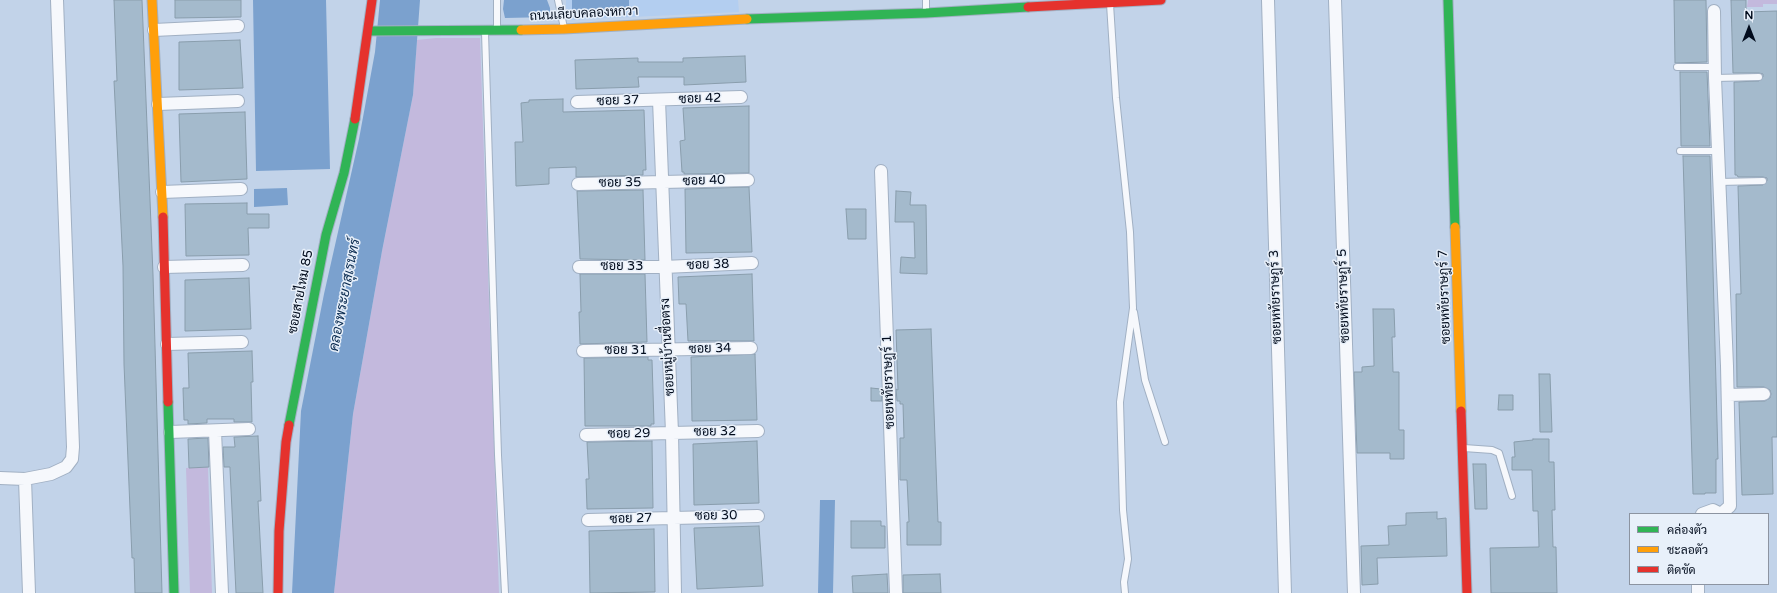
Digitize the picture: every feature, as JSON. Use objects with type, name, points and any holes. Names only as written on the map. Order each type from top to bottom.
[{"type":"street","points":[[0,478],[25,479],[51,474],[66,466],[72,459],[74,447],[57,0]]},
{"type":"street","points":[[152,0],[162,192],[174,593]]},
{"type":"street","name":"ซอยสายไหม 85","points":[[278,593],[279,531],[286,442],[326,235],[344,174],[373,31],[372,0]]},
{"type":"street","name":"ถนนเลียบคลองหกวา","points":[[373,31],[564,29],[734,20],[926,13],[1161,0]]},
{"type":"street","name":"ซอยหทัยราษฎร์ 3","points":[[1268,0],[1285,593]]},
{"type":"street","name":"ซอยหทัยราษฎร์ 5","points":[[1335,0],[1354,593]]},
{"type":"street","name":"ซอยหทัยราษฎร์ 7","points":[[1448,0],[1467,593]]},
{"type":"street","points":[[1714,11],[1719,182],[1728,395],[1730,506],[1722,513]]},
{"type":"street","points":[[154,30],[238,26]]},
{"type":"street","name":"ซอย 42","points":[[659,100],[741,97]]},
{"type":"street","name":"ซอย 37","points":[[577,102],[659,100]]},
{"type":"street","name":"ซอยหมู่บ้านซื่อตรง","points":[[659,100],[664,267],[672,433],[675,593]]},
{"type":"street","points":[[158,104],[238,101]]},
{"type":"street","name":"ซอยหทัยราษฎร์ 1","points":[[881,170],[896,593]]},
{"type":"street","name":"ซอย 40","points":[[661,183],[748,180]]},
{"type":"street","name":"ซอย 35","points":[[578,184],[661,183]]},
{"type":"street","points":[[162,192],[241,189]]},
{"type":"street","name":"ซอย 38","points":[[664,267],[752,263]]},
{"type":"street","points":[[164,267],[243,265]]},
{"type":"street","name":"ซอย 33","points":[[579,267],[664,267]]},
{"type":"street","points":[[167,344],[242,342]]},
{"type":"street","name":"ซอย 34","points":[[669,350],[751,348]]},
{"type":"street","name":"ซอย 31","points":[[583,351],[669,350]]},
{"type":"street","points":[[1728,395],[1764,394]]},
{"type":"street","points":[[170,432],[249,429]]},
{"type":"street","points":[[215,431],[222,593]]},
{"type":"street","name":"ซอย 32","points":[[672,433],[758,431]]},
{"type":"street","name":"ซอย 29","points":[[586,435],[672,433]]},
{"type":"street","points":[[25,479],[29,593]]},
{"type":"street","points":[[1705,513],[1713,510],[1719,513]]},
{"type":"street","name":"ซอย 30","points":[[673,517],[758,516]]},
{"type":"street","name":"ซอย 27","points":[[588,520],[673,517]]},
{"type":"lane","points":[[497,0],[497,30]]},
{"type":"lane","points":[[558,0],[564,29]]},
{"type":"lane","points":[[926,0],[926,13]]},
{"type":"lane","points":[[1110,3],[1116,98],[1130,232],[1134,308],[1145,380],[1165,442]]},
{"type":"lane","points":[[485,30],[498,455],[505,593]]},
{"type":"lane","points":[[1677,67],[1759,77]]},
{"type":"lane","points":[[1680,152],[1718,151]]},
{"type":"lane","points":[[1719,182],[1763,181]]},
{"type":"lane","points":[[1124,593],[1124,582],[1128,559],[1123,510],[1120,402],[1134,308]]},
{"type":"lane","points":[[1463,448],[1492,450],[1499,453],[1512,496]]},
{"type":"shaded area","points":[[566,0],[738,0],[739,12],[566,20]]},
{"type":"shaded area","points":[[1748,0],[1777,0],[1777,4],[1763,4],[1763,7],[1747,7]]},
{"type":"shaded area","points":[[436,38],[480,38],[499,593],[334,593],[353,414],[382,251],[413,95],[417,40]]},
{"type":"shaded area","points":[[208,467],[212,593],[190,593],[186,468]]},
{"type":"water","points":[[253,0],[326,0],[330,169],[256,171]]},
{"type":"water","name":"คลองพระยาสุเรนทร์","points":[[380,0],[420,0],[413,95],[382,251],[353,414],[334,593],[292,593],[301,411],[324,294],[359,139],[375,52]]},
{"type":"water","points":[[504,0],[547,0],[550,8],[550,17],[505,18],[503,9]]},
{"type":"water","points":[[572,0],[629,0],[629,10],[572,12]]},
{"type":"water","points":[[287,188],[288,205],[254,207],[254,189]]},
{"type":"water","points":[[820,500],[835,500],[833,593],[818,593]]},
{"type":"building","points":[[114,0],[142,0],[153,275],[162,593],[135,593],[134,558],[132,558],[124,364],[123,266],[114,81],[117,81]]},
{"type":"building","points":[[175,0],[241,0],[241,17],[175,18]]},
{"type":"building","points":[[1674,0],[1706,0],[1707,62],[1675,63]]},
{"type":"building","points":[[1731,0],[1746,0],[1746,12],[1777,11],[1777,437],[1772,437],[1773,494],[1742,495],[1739,402],[1765,401],[1770,398],[1771,394],[1770,390],[1764,387],[1737,387],[1736,294],[1741,294],[1738,186],[1763,185],[1767,181],[1767,178],[1738,177],[1735,175],[1734,82],[1759,81],[1763,77],[1763,74],[1733,73]]},
{"type":"building","points":[[240,40],[243,88],[179,90],[179,42]]},
{"type":"building","points":[[745,56],[746,82],[684,85],[684,77],[638,77],[639,87],[576,89],[575,60],[638,58],[638,62],[683,62],[683,58]]},
{"type":"building","points":[[1680,72],[1707,72],[1710,146],[1681,146]]},
{"type":"building","points":[[563,99],[563,112],[644,110],[646,170],[643,170],[643,175],[576,177],[576,167],[549,168],[549,184],[516,186],[515,142],[523,142],[521,103],[529,102],[529,100]]},
{"type":"building","points":[[749,106],[749,173],[684,174],[684,172],[682,172],[680,141],[685,140],[683,108]]},
{"type":"building","points":[[245,112],[247,179],[181,182],[179,114]]},
{"type":"building","points":[[1683,156],[1710,156],[1718,459],[1716,459],[1716,493],[1705,494],[1693,494]]},
{"type":"building","points":[[749,187],[752,252],[686,253],[685,189]]},
{"type":"building","points":[[643,190],[645,260],[580,259],[577,191]]},
{"type":"building","points":[[896,191],[911,192],[910,205],[926,205],[927,274],[900,273],[901,257],[915,258],[914,222],[895,222]]},
{"type":"building","points":[[247,203],[247,214],[269,214],[269,228],[248,228],[249,255],[186,256],[185,204]]},
{"type":"building","points":[[846,209],[866,209],[866,239],[848,239]]},
{"type":"building","points":[[580,274],[645,274],[647,342],[580,344]]},
{"type":"building","points":[[752,274],[754,341],[688,341],[686,304],[679,304],[678,277]]},
{"type":"building","points":[[249,278],[251,329],[185,331],[185,280]]},
{"type":"building","points":[[1373,309],[1394,309],[1395,337],[1392,337],[1393,372],[1399,372],[1399,430],[1404,430],[1404,459],[1390,459],[1390,453],[1357,453],[1354,372],[1362,372],[1362,367],[1374,366]]},
{"type":"building","points":[[931,329],[938,522],[941,522],[941,545],[907,545],[907,522],[909,522],[907,480],[900,480],[900,438],[904,438],[903,404],[900,404],[900,401],[897,401],[896,389],[898,390],[896,330]]},
{"type":"building","points":[[252,351],[252,422],[234,422],[234,419],[207,419],[207,423],[188,424],[188,420],[184,420],[183,388],[189,388],[188,353]]},
{"type":"building","points":[[755,354],[757,420],[692,421],[691,357]]},
{"type":"building","points":[[648,357],[648,360],[652,360],[654,424],[651,424],[651,426],[585,426],[584,358]]},
{"type":"building","points":[[1539,374],[1550,374],[1552,432],[1540,432]]},
{"type":"building","points":[[871,388],[881,389],[882,401],[871,401]]},
{"type":"building","points":[[1499,395],[1513,395],[1513,410],[1498,410]]},
{"type":"building","points":[[258,436],[261,501],[258,501],[263,593],[236,593],[230,467],[224,467],[223,447],[235,447],[234,437]]},
{"type":"building","points":[[208,438],[209,467],[189,468],[188,439]]},
{"type":"building","points":[[1533,439],[1549,439],[1549,462],[1554,462],[1555,510],[1552,510],[1553,547],[1556,547],[1557,593],[1491,593],[1490,548],[1539,547],[1538,511],[1533,511],[1532,470],[1512,470],[1512,457],[1515,457],[1514,442]]},
{"type":"building","points":[[652,441],[653,508],[587,509],[586,479],[589,479],[587,442]]},
{"type":"building","points":[[757,441],[759,503],[694,505],[693,444]]},
{"type":"building","points":[[1473,464],[1486,464],[1487,509],[1475,509]]},
{"type":"building","points":[[1437,512],[1437,519],[1446,518],[1447,556],[1377,558],[1378,584],[1362,585],[1361,546],[1389,545],[1388,526],[1406,525],[1406,513]]},
{"type":"building","points":[[851,521],[881,521],[881,526],[885,526],[885,548],[851,548]]},
{"type":"building","points":[[759,526],[763,586],[697,589],[694,528]]},
{"type":"building","points":[[654,529],[655,592],[590,593],[589,531]]},
{"type":"building","points":[[887,574],[888,593],[853,593],[852,576]]},
{"type":"building","points":[[940,574],[941,593],[903,593],[903,575]]},
{"type":"traffic: fast","points":[[1448,0],[1455,227]]},
{"type":"traffic: fast","points":[[747,19],[926,13],[1028,7]]},
{"type":"traffic: fast","points":[[369,31],[521,30]]},
{"type":"traffic: fast","points":[[289,425],[326,235],[344,173],[355,119]]},
{"type":"traffic: fast","points":[[168,402],[174,593]]},
{"type":"traffic: slow","points":[[152,0],[163,217]]},
{"type":"traffic: slow","points":[[521,30],[747,19]]},
{"type":"traffic: slow","points":[[1455,227],[1461,411]]},
{"type":"traffic: jam","points":[[355,119],[372,0]]},
{"type":"traffic: jam","points":[[1028,7],[1161,0]]},
{"type":"traffic: jam","points":[[163,217],[168,402]]},
{"type":"traffic: jam","points":[[1461,411],[1467,593]]},
{"type":"traffic: jam","points":[[278,593],[279,531],[286,442],[289,425]]}]
